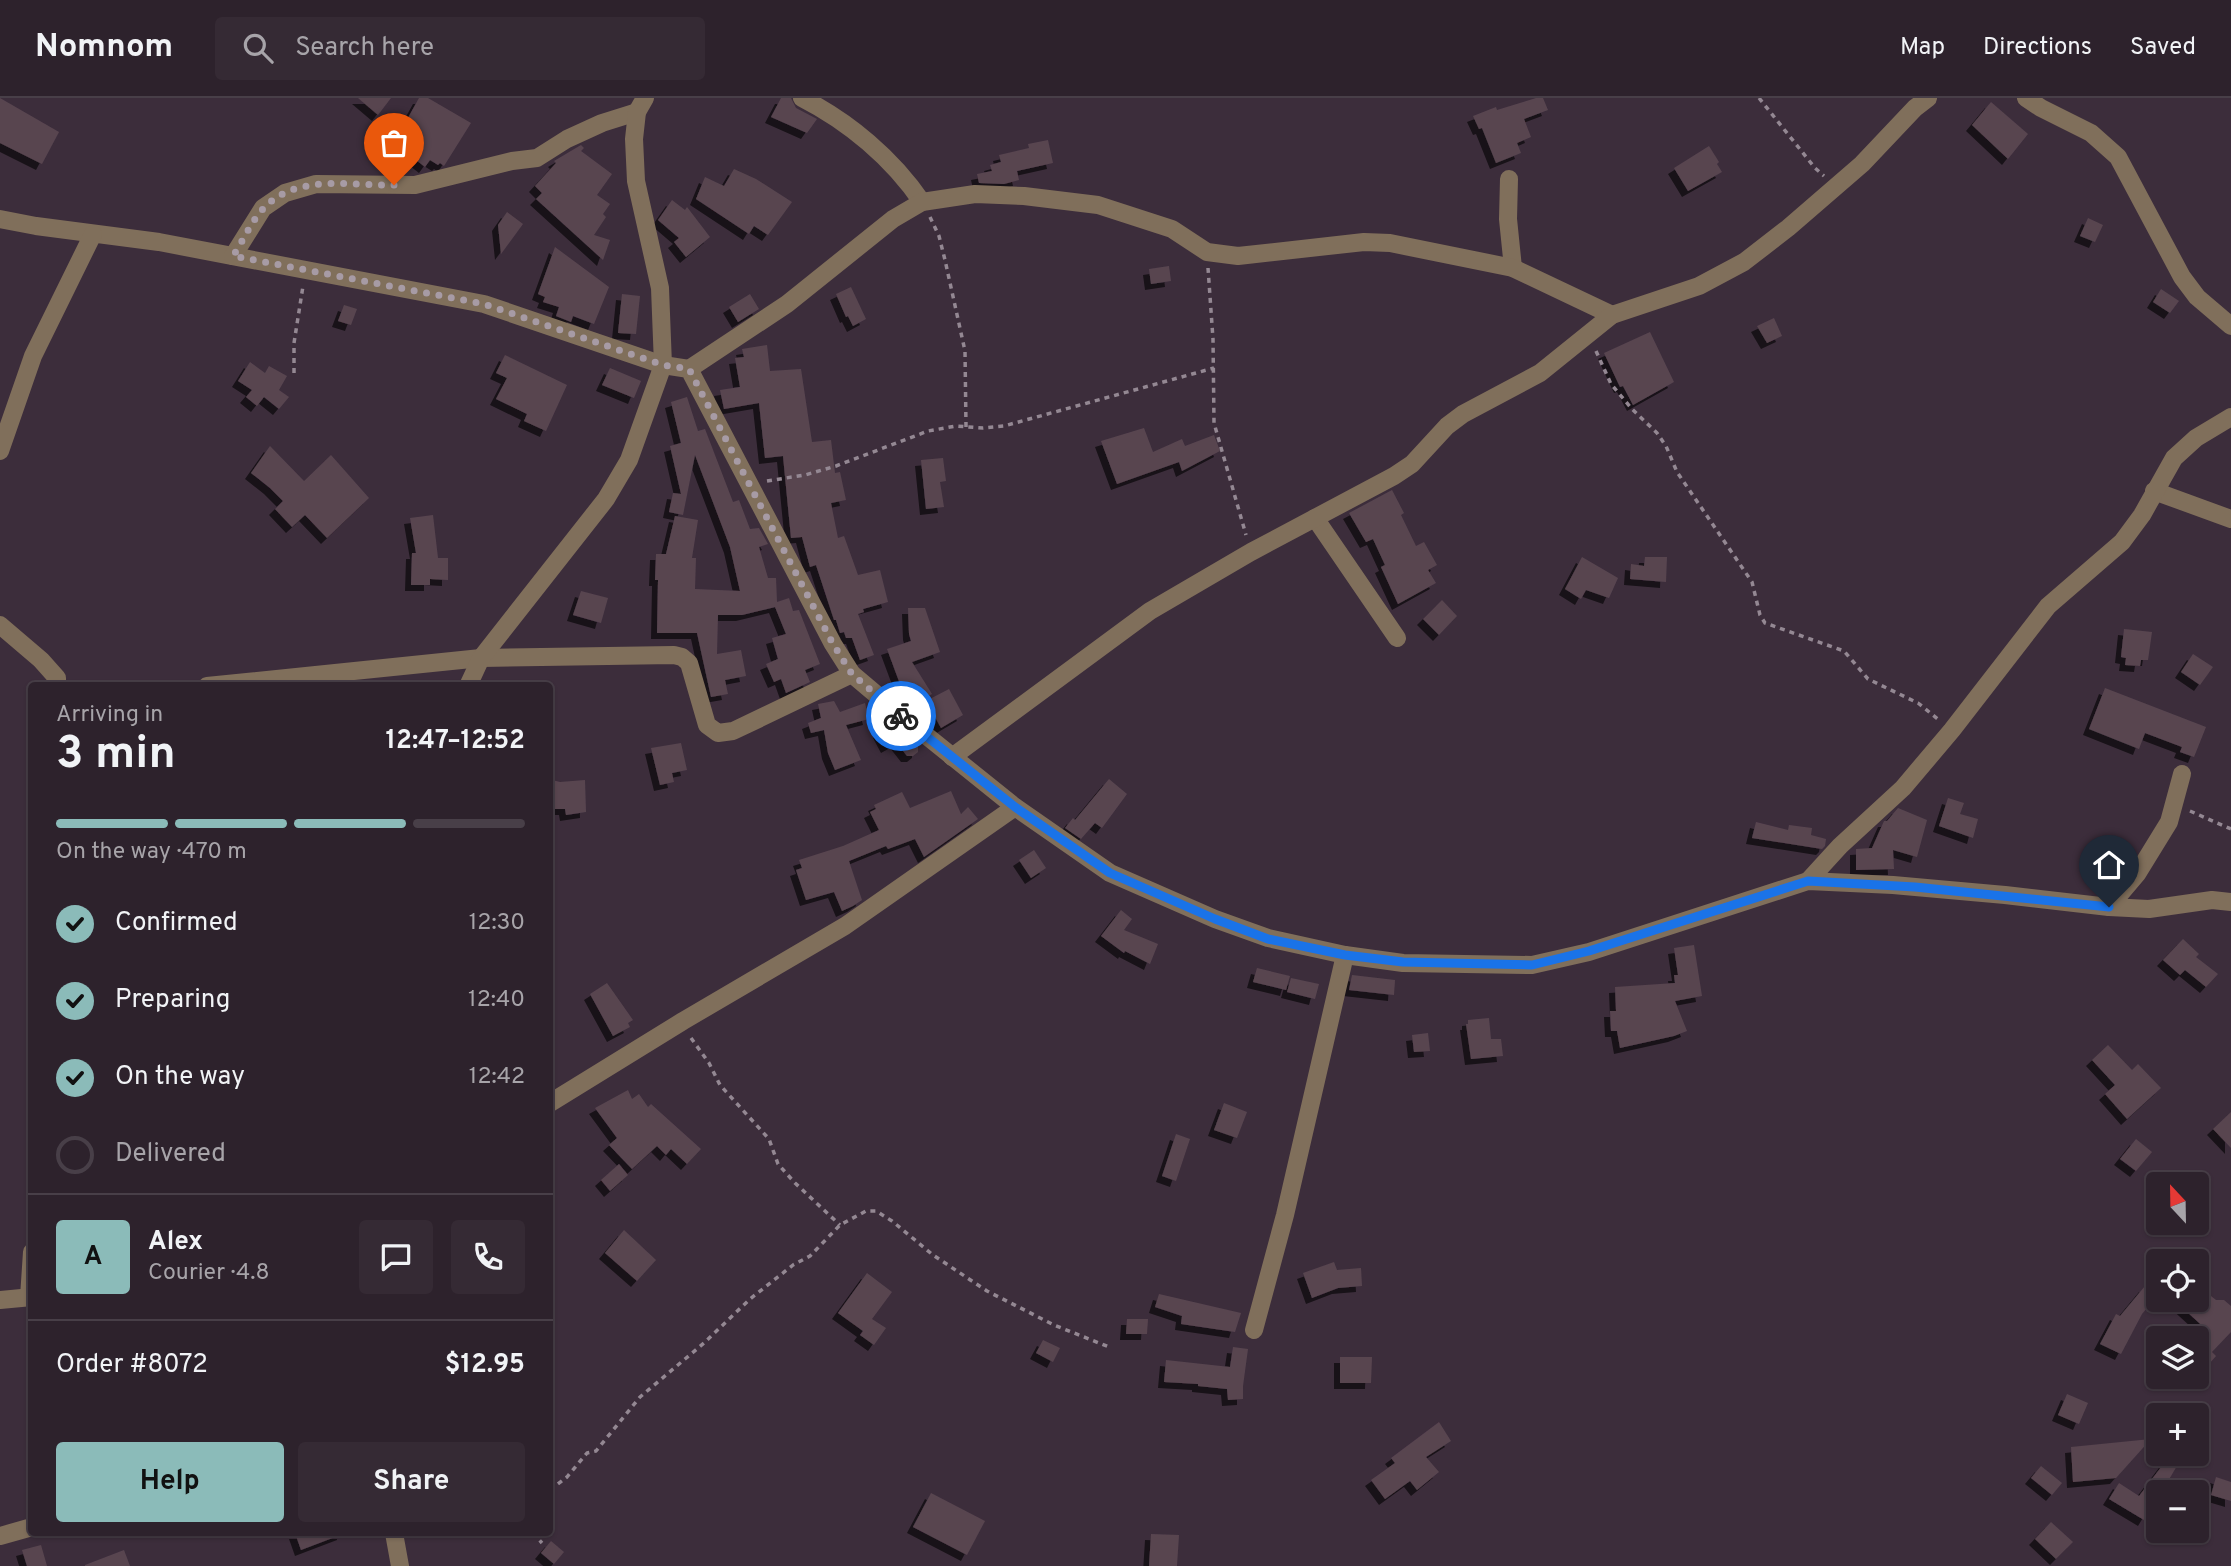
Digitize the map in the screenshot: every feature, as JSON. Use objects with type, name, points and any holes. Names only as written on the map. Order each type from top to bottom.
[{"type":"street","points":[[802,98],[827,112],[873,146],[903,175],[922,202]]},
{"type":"street","points":[[951,757],[1150,611],[1412,464],[1447,426],[1463,414],[1540,373],[1612,315],[1699,286],[1744,262],[1788,229],[1862,164],[1915,107],[1928,98]]},
{"type":"street","points":[[2026,98],[2091,133],[2118,157],[2182,277],[2197,297],[2231,326]]},
{"type":"street","points":[[233,256],[263,208],[285,192],[316,184],[415,185],[512,161],[537,158],[566,139],[641,105]]},
{"type":"street","points":[[470,682],[481,658],[606,499],[629,460],[663,365],[660,288],[636,181],[634,139],[641,105]]},
{"type":"street","points":[[1509,179],[1508,219],[1513,268]]},
{"type":"street","points":[[0,219],[159,242],[484,304],[663,365],[689,369],[787,304],[893,219],[922,202],[975,194],[1024,196],[1098,205],[1172,229],[1208,252],[1238,256],[1364,242],[1390,243],[1513,268],[1612,315]]},
{"type":"street","points":[[0,450],[33,356],[93,234]]},
{"type":"street","points":[[689,369],[833,644],[852,674],[1015,807],[1110,873],[1268,939],[1345,955],[1403,962],[1532,965],[1600,948],[1808,881],[1893,885],[2149,909],[2212,900],[2231,902]]},
{"type":"street","points":[[1808,881],[1840,846],[1903,788],[1952,730],[2048,606],[2122,541],[2142,515],[2174,458],[2196,438],[2231,417]]},
{"type":"street","points":[[2154,491],[2231,519]]},
{"type":"street","points":[[1315,519],[1397,638]]},
{"type":"street","points":[[0,625],[41,660],[59,682]]},
{"type":"street","points":[[245,682],[481,658],[674,654],[689,663],[707,725],[718,733],[733,731],[852,674]]},
{"type":"street","points":[[2109,907],[2137,873],[2169,822],[2182,774]]},
{"type":"street","points":[[553,1101],[845,926],[1015,807]]},
{"type":"street","points":[[1254,1330],[1285,1215],[1345,955]]},
{"type":"street","points":[[0,1300],[28,1297]]},
{"type":"street","points":[[0,1536],[28,1528]]},
{"type":"street","points":[[395,1536],[400,1566]]},
{"type":"path","points":[[1759,98],[1815,168],[1836,186]]},
{"type":"path","points":[[922,202],[939,236],[965,351],[966,427]]},
{"type":"path","points":[[1208,252],[1214,423],[1251,552]]},
{"type":"path","points":[[294,373],[294,343],[306,270]]},
{"type":"path","points":[[1588,333],[1611,384],[1657,433],[1677,472],[1752,582],[1760,615],[1765,623],[1843,651],[1868,679],[1918,703],[1952,730]]},
{"type":"path","points":[[750,486],[836,466],[928,430],[956,426],[983,429],[1004,426],[1214,368]]},
{"type":"path","points":[[2175,804],[2231,829]]},
{"type":"path","points":[[683,1021],[720,1085],[769,1139],[778,1164],[840,1225]]},
{"type":"path","points":[[553,1488],[567,1477],[581,1458],[596,1451],[640,1397],[704,1343],[750,1299],[793,1265],[810,1256],[840,1225],[866,1211],[876,1211],[909,1233],[933,1255],[987,1291],[1054,1325],[1109,1347]]},
{"type":"path","points":[[536,1536],[542,1543]]},
{"type":"building","points":[[0,98],[59,132],[42,164],[0,143]]},
{"type":"building","points":[[358,98],[391,98],[378,115]]},
{"type":"building","points":[[419,98],[428,98],[471,123],[444,166],[430,160],[425,167],[394,143]]},
{"type":"building","points":[[781,98],[791,98],[796,108],[817,119],[807,133],[771,117]]},
{"type":"building","points":[[1543,98],[1548,110],[1524,119],[1531,137],[1517,143],[1521,153],[1496,163],[1482,128],[1479,129],[1473,116],[1496,107],[1497,110]]},
{"type":"building","points":[[1991,102],[2028,134],[2008,159],[1972,125]]},
{"type":"building","points":[[1048,140],[1053,163],[1017,171],[1019,180],[1004,184],[979,183],[977,174],[992,171],[990,165],[1001,162],[999,155]]},
{"type":"building","points":[[581,145],[584,148],[581,151],[612,174],[597,195],[610,204],[603,214],[606,217],[594,235],[610,240],[603,260],[536,199],[542,193],[535,186],[556,163],[554,161]]},
{"type":"building","points":[[1709,146],[1722,172],[1688,191],[1674,168]]},
{"type":"building","points":[[734,169],[756,179],[792,202],[768,235],[754,226],[749,234],[696,199],[705,177],[724,186]]},
{"type":"building","points":[[672,200],[685,210],[687,207],[710,237],[686,257],[674,242],[679,238],[658,220]]},
{"type":"building","points":[[507,212],[523,224],[501,254],[498,225]]},
{"type":"building","points":[[2088,218],[2103,225],[2095,242],[2080,236]]},
{"type":"building","points":[[555,247],[609,287],[594,324],[573,316],[571,322],[556,316],[559,307],[543,302],[545,297],[538,294]]},
{"type":"building","points":[[1169,266],[1171,281],[1151,284],[1149,269]]},
{"type":"building","points":[[851,287],[866,319],[853,326],[836,294]]},
{"type":"building","points":[[2161,289],[2179,301],[2170,313],[2153,302]]},
{"type":"building","points":[[622,294],[640,296],[636,334],[618,333]]},
{"type":"building","points":[[750,294],[759,309],[738,322],[729,307]]},
{"type":"building","points":[[344,305],[357,309],[351,325],[338,321]]},
{"type":"building","points":[[1774,318],[1782,336],[1767,343],[1757,326]]},
{"type":"building","points":[[1650,332],[1674,382],[1633,405],[1623,386],[1620,387],[1604,353]]},
{"type":"building","points":[[767,345],[770,371],[801,369],[812,442],[831,440],[835,473],[840,472],[846,500],[831,503],[838,538],[844,536],[858,575],[880,570],[888,602],[863,609],[864,612],[858,614],[874,655],[860,660],[852,638],[846,638],[844,632],[840,633],[816,565],[810,567],[802,537],[791,538],[783,456],[765,458],[759,403],[724,409],[720,390],[740,387],[735,358],[744,357],[742,349]]},
{"type":"building","points":[[505,355],[567,385],[546,431],[524,421],[527,414],[496,399],[507,378],[496,373]]},
{"type":"building","points":[[250,362],[265,373],[269,366],[287,376],[279,390],[289,397],[279,409],[264,397],[257,406],[246,397],[252,390],[238,381]]},
{"type":"building","points":[[610,368],[641,381],[634,398],[602,385]]},
{"type":"building","points":[[687,397],[698,431],[705,429],[733,502],[739,500],[750,529],[759,528],[768,544],[759,547],[768,578],[776,578],[777,602],[789,598],[793,611],[799,610],[820,664],[805,670],[810,682],[786,693],[781,679],[774,682],[766,664],[778,659],[772,638],[786,634],[775,607],[742,615],[718,615],[717,654],[741,650],[746,676],[725,680],[728,694],[711,697],[697,633],[657,633],[656,554],[666,554],[675,516],[698,520],[692,558],[696,558],[695,589],[740,591],[730,547],[695,455],[683,515],[669,512],[673,493],[681,494],[670,446],[681,443],[671,402]]},
{"type":"building","points":[[1144,428],[1153,452],[1182,439],[1185,446],[1214,435],[1220,451],[1182,471],[1179,462],[1117,484],[1101,441]]},
{"type":"building","points":[[270,446],[304,481],[331,455],[369,498],[327,538],[305,515],[292,527],[275,509],[283,501],[251,473]]},
{"type":"building","points":[[943,458],[946,481],[940,482],[944,507],[926,509],[921,460]]},
{"type":"building","points":[[1392,490],[1416,546],[1424,542],[1437,565],[1428,570],[1436,583],[1398,604],[1381,567],[1385,565],[1373,539],[1366,542],[1349,513]]},
{"type":"building","points":[[433,515],[438,558],[448,558],[448,580],[430,579],[430,585],[411,585],[412,553],[416,553],[410,518]]},
{"type":"building","points":[[1582,557],[1618,578],[1609,598],[1586,590],[1581,599],[1565,589]]},
{"type":"building","points":[[1645,557],[1667,557],[1666,582],[1630,579],[1631,564],[1644,566]]},
{"type":"building","points":[[581,591],[608,598],[601,623],[573,615]]},
{"type":"building","points":[[1442,600],[1457,616],[1439,635],[1423,619]]},
{"type":"building","points":[[908,608],[925,608],[940,652],[912,662],[932,694],[914,705],[900,684],[887,649],[911,641]]},
{"type":"building","points":[[2124,629],[2152,632],[2148,660],[2141,660],[2140,666],[2125,665],[2126,658],[2121,657]]},
{"type":"building","points":[[2193,654],[2213,667],[2200,685],[2181,672]]},
{"type":"building","points":[[2105,688],[2206,727],[2194,757],[2180,752],[2182,747],[2145,733],[2139,749],[2089,729]]},
{"type":"building","points":[[949,689],[963,715],[941,728],[926,701]]},
{"type":"building","points":[[834,701],[840,712],[865,703],[869,719],[846,725],[861,760],[835,770],[828,753],[824,730],[811,733],[808,723],[821,718],[818,704]]},
{"type":"building","points":[[894,724],[918,746],[918,752],[913,756],[907,756],[896,742],[887,747],[879,732]]},
{"type":"building","points":[[681,743],[687,770],[672,773],[674,782],[660,785],[651,748]]},
{"type":"building","points":[[1109,779],[1127,794],[1102,828],[1095,823],[1081,839],[1065,828]]},
{"type":"building","points":[[553,780],[585,780],[586,812],[566,815],[565,809],[553,809]]},
{"type":"building","points":[[951,791],[961,814],[968,807],[978,819],[924,857],[915,839],[888,849],[886,846],[849,861],[862,900],[853,906],[842,911],[834,892],[806,900],[796,870],[802,868],[799,860],[843,846],[879,830],[870,812],[876,809],[874,805],[902,792],[910,808]]},
{"type":"building","points":[[1948,798],[1964,803],[1960,814],[1978,819],[1973,838],[1939,826]]},
{"type":"building","points":[[1898,808],[1927,820],[1917,857],[1893,850],[1894,869],[1856,870],[1856,849],[1872,848],[1884,821]]},
{"type":"building","points":[[1756,822],[1788,830],[1789,825],[1812,828],[1811,835],[1826,839],[1825,846],[1822,849],[1752,838]]},
{"type":"building","points":[[1034,850],[1046,868],[1031,878],[1019,860]]},
{"type":"building","points":[[1121,910],[1132,919],[1124,930],[1158,944],[1150,964],[1125,951],[1124,953],[1101,936]]},
{"type":"building","points":[[2183,939],[2199,954],[2196,957],[2218,974],[2206,987],[2185,970],[2180,975],[2163,960]]},
{"type":"building","points":[[1694,945],[1702,996],[1675,1001],[1687,1031],[1620,1048],[1617,1031],[1611,1031],[1610,1011],[1616,1011],[1615,987],[1675,983],[1674,975],[1678,975],[1674,948]]},
{"type":"building","points":[[1257,968],[1290,976],[1286,990],[1253,982]]},
{"type":"building","points":[[1352,975],[1395,980],[1394,995],[1349,990]]},
{"type":"building","points":[[1291,978],[1319,984],[1315,999],[1287,992]]},
{"type":"building","points":[[607,983],[633,1020],[628,1023],[630,1027],[613,1036],[590,994]]},
{"type":"building","points":[[1489,1018],[1491,1039],[1501,1039],[1503,1056],[1471,1059],[1466,1024],[1468,1020]]},
{"type":"building","points":[[1428,1033],[1430,1051],[1414,1052],[1412,1035]]},
{"type":"building","points":[[2108,1045],[2132,1070],[2138,1064],[2161,1088],[2127,1119],[2105,1094],[2115,1085],[2092,1060]]},
{"type":"building","points":[[628,1090],[632,1099],[639,1094],[648,1107],[651,1104],[701,1149],[687,1164],[671,1149],[666,1155],[657,1146],[632,1169],[609,1145],[617,1138],[595,1108]]},
{"type":"building","points":[[1224,1103],[1247,1112],[1237,1138],[1214,1130]]},
{"type":"building","points":[[2231,1112],[2231,1148],[2213,1129]]},
{"type":"building","points":[[1176,1134],[1190,1139],[1176,1181],[1162,1176]]},
{"type":"building","points":[[2136,1139],[2152,1152],[2136,1171],[2120,1159]]},
{"type":"building","points":[[619,1164],[628,1175],[610,1191],[601,1180]]},
{"type":"building","points":[[624,1230],[656,1260],[637,1281],[605,1253]]},
{"type":"building","points":[[1334,1262],[1337,1270],[1361,1268],[1362,1286],[1338,1288],[1312,1298],[1303,1273]]},
{"type":"building","points":[[867,1273],[892,1292],[872,1319],[886,1328],[874,1345],[860,1335],[863,1331],[838,1313]]},
{"type":"building","points":[[2146,1287],[2146,1309],[2121,1354],[2100,1344],[2116,1314],[2120,1316]]},
{"type":"building","points":[[1159,1294],[1241,1313],[1235,1332],[1181,1324],[1182,1316],[1155,1307]]},
{"type":"building","points":[[2209,1294],[2231,1306],[2231,1332],[2212,1352],[2216,1356],[2209,1364],[2209,1326],[2202,1326],[2187,1312],[2209,1312]]},
{"type":"building","points":[[1127,1319],[1148,1319],[1147,1334],[1126,1334]]},
{"type":"building","points":[[1043,1340],[1060,1348],[1053,1362],[1036,1353]]},
{"type":"building","points":[[1233,1347],[1248,1349],[1243,1399],[1228,1400],[1227,1389],[1164,1382],[1166,1360],[1230,1367]]},
{"type":"building","points":[[1340,1357],[1372,1357],[1371,1383],[1340,1383]]},
{"type":"building","points":[[2067,1394],[2088,1403],[2079,1424],[2058,1415]]},
{"type":"building","points":[[1439,1422],[1451,1441],[1426,1457],[1439,1472],[1417,1490],[1410,1481],[1385,1499],[1371,1480],[1395,1463],[1391,1458]]},
{"type":"building","points":[[2146,1440],[2146,1445],[2116,1478],[2073,1482],[2071,1447]]},
{"type":"building","points":[[2041,1466],[2062,1483],[2052,1495],[2031,1478]]},
{"type":"building","points":[[2162,1466],[2177,1466],[2169,1480],[2151,1480]]},
{"type":"building","points":[[2216,1477],[2231,1482],[2231,1501],[2211,1495]]},
{"type":"building","points":[[2119,1483],[2139,1496],[2146,1487],[2144,1520],[2109,1499]]},
{"type":"building","points":[[931,1493],[985,1521],[967,1555],[913,1527]]},
{"type":"building","points":[[2051,1522],[2073,1542],[2056,1559],[2035,1539]]},
{"type":"building","points":[[1151,1534],[1179,1535],[1177,1566],[1149,1566]]},
{"type":"building","points":[[296,1536],[338,1536],[301,1550]]},
{"type":"building","points":[[551,1541],[564,1552],[554,1564],[541,1553]]},
{"type":"building","points":[[41,1545],[47,1566],[27,1566],[22,1550]]},
{"type":"building","points":[[124,1550],[130,1566],[85,1566],[85,1565]]},
{"type":"way so far","points":[[394,185],[316,184],[285,192],[263,208],[233,256],[484,304],[663,365],[689,369],[833,644],[852,674],[901,716]]},
{"type":"route","points":[[901,716],[1015,807],[1110,873],[1268,939],[1345,955],[1403,962],[1532,965],[1589,951],[1808,881],[1893,885],[2109,907]]}]
